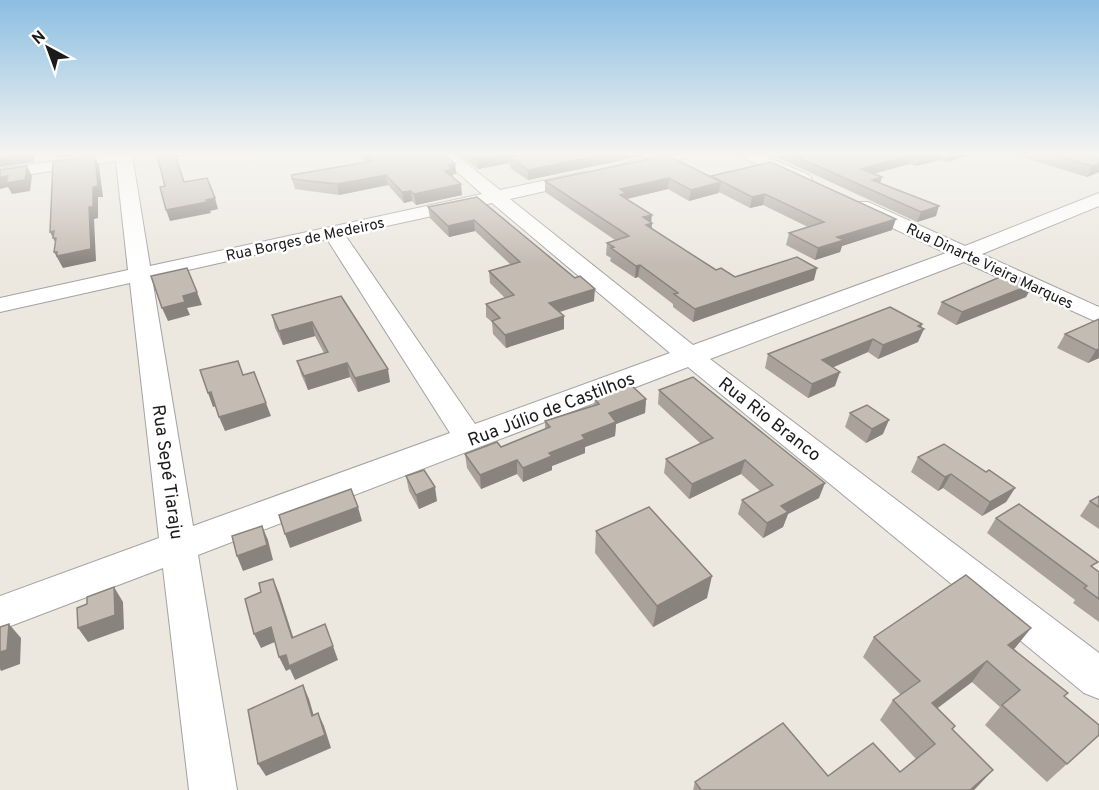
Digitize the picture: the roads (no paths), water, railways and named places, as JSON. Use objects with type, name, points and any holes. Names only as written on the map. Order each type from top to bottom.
[{"type":"street","name":"Rua Sepé Tiaraju","points":[[129,192],[213,790]]},
{"type":"street","name":"Rua Rio Branco","points":[[490,192],[690,356],[1099,679]]},
{"type":"street","name":"Rua Borges de Medeiros","points":[[0,305],[518,192]]},
{"type":"street","name":"Rua Dinarte Vieira Marques","points":[[846,199],[1099,316]]},
{"type":"street","name":"Rua Júlio de Castilhos","points":[[0,613],[964,254],[1099,199]]},
{"type":"street","points":[[333,233],[469,439]]}]
